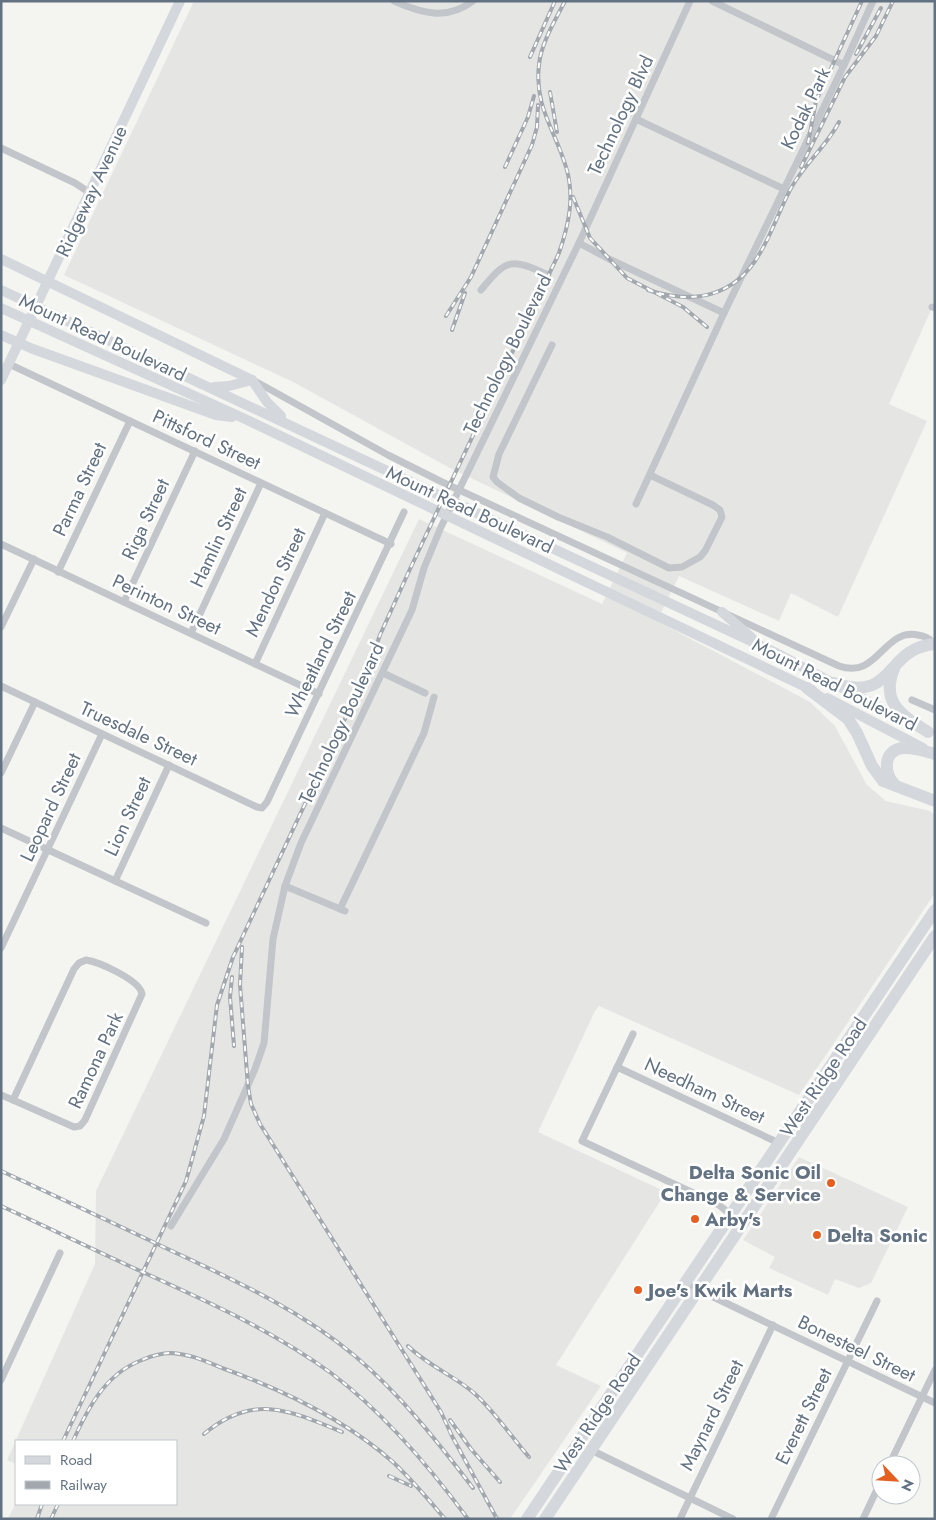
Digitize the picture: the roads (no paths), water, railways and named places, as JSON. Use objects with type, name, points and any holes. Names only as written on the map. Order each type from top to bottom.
[{"type":"highway","points":[[833,683],[856,688],[870,687],[882,681],[899,661],[913,650],[934,644]]},
{"type":"highway","points":[[899,661],[890,684],[892,701],[901,713],[931,734]]},
{"type":"highway","points":[[807,688],[848,719],[857,733],[872,766],[881,779],[935,801]]},
{"type":"highway","points":[[902,788],[892,781],[887,773],[887,761],[892,753],[904,748],[935,754]]},
{"type":"highway","name":"West Ridge Road","points":[[527,1519],[935,910]]},
{"type":"highway","name":"West Ridge Road","points":[[544,1519],[697,1289],[934,940]]},
{"type":"main road","name":"Ridgeway Avenue","points":[[1,380],[180,1]]},
{"type":"main road","name":"Mount Read Boulevard","points":[[1,259],[252,380]]},
{"type":"main road","name":"Mount Read Boulevard","points":[[1,290],[300,428],[774,652],[931,734]]},
{"type":"main road","name":"Mount Read Boulevard","points":[[1,308],[242,418],[456,520],[807,688],[935,754]]},
{"type":"main road","points":[[1,335],[21,338],[216,415],[242,418]]},
{"type":"main road","points":[[213,388],[252,380],[276,412],[300,428]]},
{"type":"main road","points":[[722,612],[746,633],[774,652]]},
{"type":"street","points":[[394,1],[416,11],[439,14],[459,10],[473,1]]},
{"type":"street","name":"Technology Blvd","points":[[579,243],[690,1]]},
{"type":"street","name":"Kodak Park","points":[[636,504],[724,313],[844,65],[712,1]]},
{"type":"street","points":[[844,65],[873,1]]},
{"type":"street","points":[[636,119],[784,189]]},
{"type":"street","points":[[1,148],[75,183],[90,193]]},
{"type":"street","points":[[579,243],[609,260],[724,313]]},
{"type":"street","name":"Technology Boulevard","points":[[171,1226],[224,1139],[264,1043],[273,939],[285,886],[301,843],[412,610],[441,527],[579,243]]},
{"type":"street","points":[[481,290],[496,271],[508,264],[523,264],[548,275]]},
{"type":"street","points":[[552,345],[499,454],[492,477],[519,498],[553,515],[607,536],[669,568],[682,567],[692,563],[705,551],[722,517],[720,510],[650,475]]},
{"type":"street","name":"Pittsford Street","points":[[9,364],[391,544]]},
{"type":"street","name":"Mount Read Boulevard","points":[[252,380],[388,455],[442,482],[834,665],[849,669],[868,664],[890,643],[905,635],[923,636],[934,644]]},
{"type":"street","name":"Parma Street","points":[[58,572],[130,421]]},
{"type":"street","name":"Riga Street","points":[[124,602],[195,451]]},
{"type":"street","name":"Hamlin Street","points":[[191,633],[261,482]]},
{"type":"street","name":"Wheatland Street","points":[[262,808],[267,802],[391,544],[404,512]]},
{"type":"street","name":"Mendon Street","points":[[255,664],[325,513]]},
{"type":"street","name":"Perinton Street","points":[[1,544],[319,694]]},
{"type":"street","points":[[1,627],[34,559]]},
{"type":"street","points":[[383,673],[425,693]]},
{"type":"street","name":"Truesdale Street","points":[[1,686],[262,808]]},
{"type":"street","points":[[285,886],[343,910],[424,733],[434,697]]},
{"type":"street","name":"Mount Read Boulevard","points":[[912,700],[935,710]]},
{"type":"street","points":[[1,773],[35,702]]},
{"type":"street","name":"Leopard Street","points":[[1,948],[102,734]]},
{"type":"street","name":"Lion Street","points":[[115,881],[169,765]]},
{"type":"street","points":[[1,828],[206,923]]},
{"type":"street","points":[[918,936],[934,940]]},
{"type":"street","name":"Ramona Park","points":[[86,960],[94,962],[132,980],[140,987],[142,994],[139,1004],[83,1124],[71,1127],[13,1100],[79,963],[86,960]]},
{"type":"street","points":[[633,1034],[582,1141],[719,1205],[731,1215]]},
{"type":"street","name":"Needham Street","points":[[618,1067],[779,1143]]},
{"type":"street","points":[[1,1096],[13,1100]]},
{"type":"street","points":[[1,1380],[60,1253]]},
{"type":"street","name":"Bonesteel Street","points":[[684,1283],[935,1403]]},
{"type":"street","name":"Everett Street","points":[[771,1519],[877,1301]]},
{"type":"street","name":"Maynard Street","points":[[680,1519],[773,1326]]},
{"type":"street","points":[[894,1455],[935,1370]]},
{"type":"street","points":[[591,1450],[733,1519]]},
{"type":"street","points":[[863,1519],[871,1502]]},
{"type":"railway","points":[[530,57],[555,1]]},
{"type":"railway","points":[[63,1440],[186,1181],[204,1116],[217,1005],[233,957],[367,672],[380,635],[410,569],[559,253],[570,210],[569,178],[542,106],[538,80],[542,49],[565,1]]},
{"type":"railway","points":[[808,143],[816,101],[862,1]]},
{"type":"railway","points":[[801,167],[845,77],[876,36],[893,1]]},
{"type":"railway","points":[[856,54],[881,8]]},
{"type":"railway","points":[[550,92],[557,132]]},
{"type":"railway","points":[[505,167],[528,117],[534,96]]},
{"type":"railway","points":[[446,316],[471,277],[532,145],[537,127],[538,105]]},
{"type":"railway","points":[[648,290],[681,297],[697,296],[712,294],[726,288],[738,279],[750,268],[760,253],[795,181],[828,140],[839,122]]},
{"type":"railway","points":[[573,197],[590,238],[627,278],[683,307],[707,327]]},
{"type":"railway","points":[[452,330],[465,293]]},
{"type":"railway","points":[[242,947],[240,985],[251,1104],[260,1124],[441,1412],[497,1519]]},
{"type":"railway","points":[[232,977],[230,997],[234,1046]]},
{"type":"railway","points":[[1,1171],[220,1274],[290,1310],[312,1324],[355,1356],[403,1402],[473,1488]]},
{"type":"railway","points":[[1,1206],[213,1304],[261,1329],[308,1357],[351,1389],[405,1441],[438,1479],[468,1519]]},
{"type":"railway","points":[[408,1346],[423,1359],[474,1393],[529,1457]]},
{"type":"railway","points":[[73,1440],[99,1393],[118,1374],[129,1366],[153,1356],[171,1353],[185,1355],[203,1360],[268,1386],[334,1419],[375,1447],[394,1463],[445,1519]]},
{"type":"railway","points":[[204,1434],[222,1421],[239,1413],[272,1409],[305,1417],[342,1432]]},
{"type":"railway","points":[[450,1420],[471,1449],[500,1482]]},
{"type":"railway","points":[[389,1476],[411,1486]]},
{"type":"railway","points":[[37,1519],[42,1505]]},
{"type":"railway","points":[[51,1519],[58,1505]]},
{"type":"place","name":"Delta Sonic Oil Change & Service","points":[[831,1183]]},
{"type":"place","name":"Arby's","points":[[695,1219]]},
{"type":"place","name":"Delta Sonic","points":[[817,1235]]},
{"type":"place","name":"Joe's Kwik Marts","points":[[638,1290]]}]
